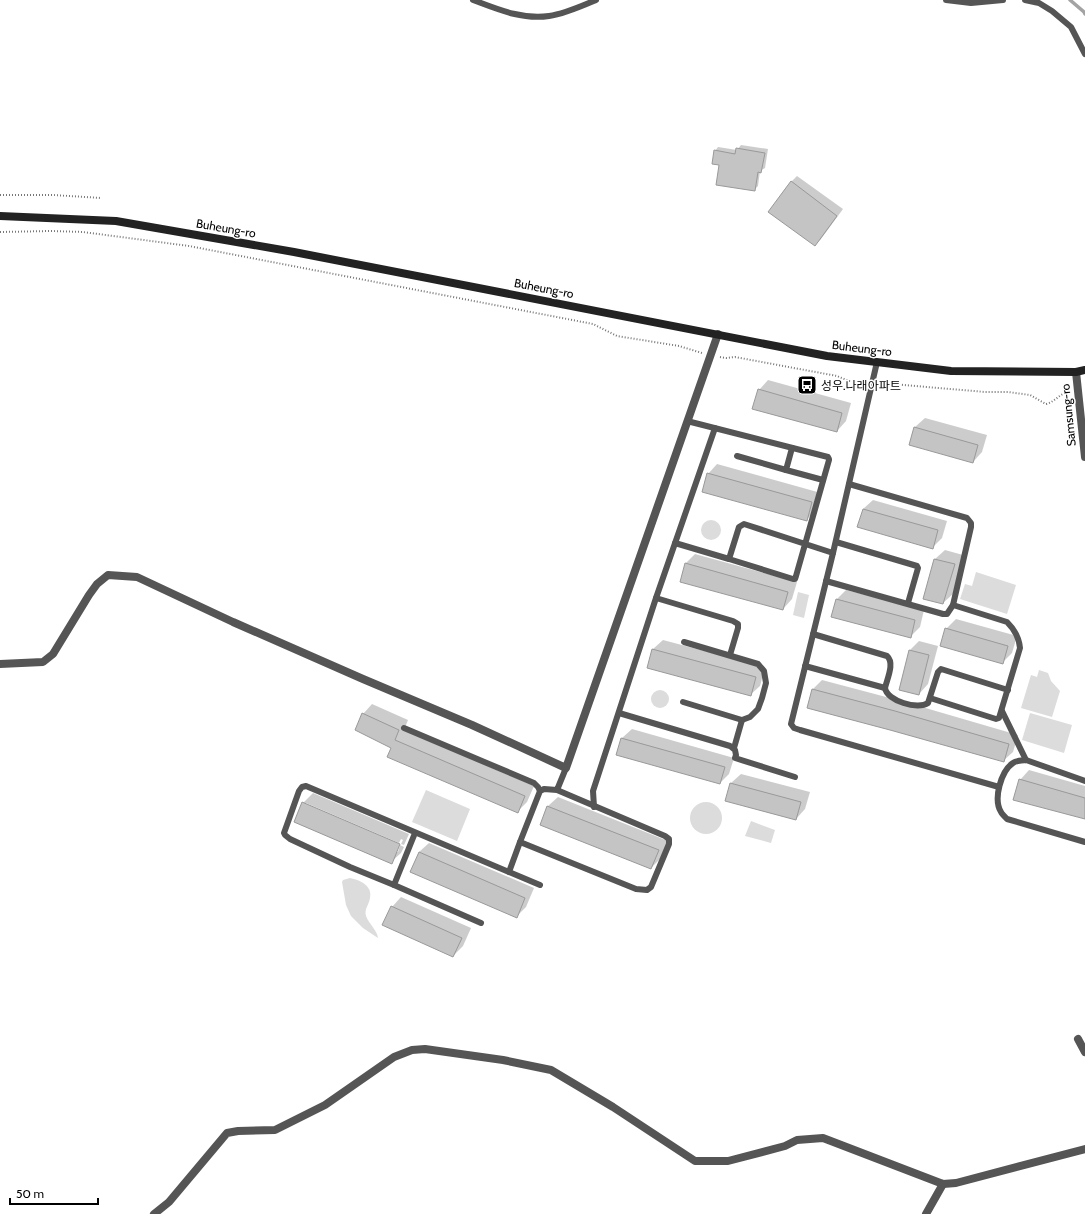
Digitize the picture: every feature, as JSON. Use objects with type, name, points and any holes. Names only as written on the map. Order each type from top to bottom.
[{"type":"main road","name":"Buheung-ro","points":[[0,216],[116,221],[294,252],[827,356],[951,371],[1076,372],[1085,370]]},
{"type":"street","points":[[0,664],[43,662],[53,654],[70,623],[97,584],[108,575],[137,577],[233,622],[472,725],[566,768],[718,334]]},
{"type":"street","name":"Samsung-ro","points":[[1076,372],[1085,456]]},
{"type":"street","points":[[1078,1039],[1085,1052]]},
{"type":"street","points":[[154,1214],[169,1202],[227,1134],[238,1131],[275,1130],[325,1105],[394,1057],[412,1050],[425,1049],[503,1060],[551,1070],[613,1107],[695,1161],[728,1161],[785,1146],[797,1140],[823,1138],[942,1184],[956,1183],[1085,1149]]},
{"type":"street","points":[[926,1214],[942,1184]]},
{"type":"lane","points":[[473,0],[512,14],[532,17],[550,16],[596,0]]},
{"type":"lane","points":[[946,0],[971,2],[1003,0]]},
{"type":"lane","points":[[1025,0],[1039,3],[1052,11],[1071,27],[1085,54]]},
{"type":"lane","points":[[877,362],[836,542],[791,724],[794,728],[999,787]]},
{"type":"lane","points":[[676,543],[795,579],[829,460],[828,457],[687,421]]},
{"type":"lane","points":[[594,806],[593,791],[656,598],[715,428]]},
{"type":"lane","points":[[786,470],[792,448]]},
{"type":"lane","points":[[737,456],[823,480]]},
{"type":"lane","points":[[826,581],[943,614],[948,614],[953,605],[971,527],[970,521],[967,518],[849,484]]},
{"type":"lane","points":[[729,559],[739,527],[744,524],[833,553]]},
{"type":"lane","points":[[836,542],[917,566],[918,568],[908,603]]},
{"type":"lane","points":[[656,598],[736,622],[738,624],[738,628],[730,655]]},
{"type":"lane","points":[[930,698],[996,719],[999,718],[1020,648],[1019,641],[1013,628],[1007,622],[953,605]]},
{"type":"lane","points":[[813,634],[888,656],[891,663],[885,688],[886,692],[891,697],[908,704],[922,706],[928,703],[938,672],[941,669],[1008,690]]},
{"type":"lane","points":[[683,702],[742,720],[750,717],[758,709],[766,683],[764,671],[758,664],[684,642]]},
{"type":"lane","points":[[805,666],[885,688]]},
{"type":"lane","points":[[1002,711],[1026,760]]},
{"type":"lane","points":[[619,714],[734,748]]},
{"type":"lane","points":[[742,720],[734,748],[736,752],[735,758],[795,777]]},
{"type":"lane","points":[[404,728],[534,783],[540,791]]},
{"type":"lane","points":[[1085,781],[1026,760],[1017,761],[1012,764],[1000,783],[998,801],[1000,811],[1007,819],[1085,842]]},
{"type":"lane","points":[[558,790],[566,768]]},
{"type":"lane","points":[[481,923],[350,867],[287,837],[285,835],[285,829],[299,791],[302,787],[309,787],[540,885]]},
{"type":"lane","points":[[509,872],[520,842],[540,791],[544,789],[558,790],[670,839],[653,884],[647,890],[636,889],[520,842]]},
{"type":"lane","points":[[394,885],[416,833]]},
{"type":"path","points":[[0,195],[53,195],[101,198]]},
{"type":"path","points":[[0,232],[83,232],[188,246],[593,324],[617,336],[679,346],[692,351],[726,358],[735,357],[837,376],[849,381],[985,392],[1008,392],[1030,395],[1046,404],[1052,402],[1060,394],[1078,390]]},
{"type":"shaded area","points":[[711,520],[718,523],[721,530],[718,537],[711,540],[704,537],[701,530],[704,523]]},
{"type":"shaded area","points":[[976,572],[1016,585],[1007,614],[960,599],[965,584],[972,586]]},
{"type":"shaded area","points":[[798,592],[809,595],[804,618],[793,615]]},
{"type":"shaded area","points":[[1039,670],[1048,673],[1051,681],[1060,691],[1052,717],[1021,708],[1031,675],[1037,677]]},
{"type":"shaded area","points":[[660,690],[666,693],[669,699],[666,705],[660,708],[654,705],[651,699],[654,693]]},
{"type":"shaded area","points":[[1030,713],[1072,725],[1064,753],[1022,740]]},
{"type":"shaded area","points":[[426,790],[470,809],[457,841],[412,822]]},
{"type":"shaded area","points":[[703,802],[709,802],[719,809],[722,818],[721,824],[715,831],[709,834],[703,834],[693,827],[690,821],[690,815],[697,805]]},
{"type":"shaded area","points":[[751,821],[775,830],[771,843],[745,836]]},
{"type":"shaded area","points":[[350,878],[362,882],[370,890],[370,898],[366,909],[366,916],[378,938],[363,928],[351,916],[346,905],[342,882],[343,880]]},
{"type":"building","points":[[736,148],[765,153],[761,173],[758,172],[755,191],[716,185],[719,165],[712,164],[714,150],[735,154]]},
{"type":"building","points":[[791,181],[837,216],[815,246],[768,212]]},
{"type":"building","points":[[758,389],[842,413],[837,432],[752,409]]},
{"type":"building","points":[[914,427],[978,445],[973,463],[909,445]]},
{"type":"building","points":[[707,473],[812,502],[807,521],[702,492]]},
{"type":"building","points":[[863,509],[938,530],[933,549],[857,527]]},
{"type":"building","points":[[934,559],[955,564],[943,604],[923,599]]},
{"type":"building","points":[[685,563],[788,592],[783,610],[680,582]]},
{"type":"building","points":[[836,599],[915,620],[911,638],[831,617]]},
{"type":"building","points":[[945,628],[1008,646],[1003,664],[940,646]]},
{"type":"building","points":[[652,649],[756,677],[751,696],[647,668]]},
{"type":"building","points":[[909,650],[929,655],[919,695],[899,690]]},
{"type":"building","points":[[812,689],[1009,744],[1004,762],[807,708]]},
{"type":"building","points":[[362,713],[399,730],[395,740],[525,796],[518,813],[387,757],[391,748],[355,730]]},
{"type":"building","points":[[621,738],[725,767],[720,784],[616,755]]},
{"type":"building","points":[[1019,779],[1085,798],[1085,819],[1013,800]]},
{"type":"building","points":[[730,783],[801,802],[796,820],[725,801]]},
{"type":"building","points":[[302,802],[400,844],[392,864],[294,822]]},
{"type":"building","points":[[547,806],[659,850],[651,869],[540,825]]},
{"type":"building","points":[[419,852],[525,898],[517,918],[410,872]]},
{"type":"building","points":[[391,906],[462,938],[453,957],[382,925]]},
{"type":"waterway","points":[[1070,0],[1085,14]]},
{"type":"place","name":"성우.나래아파트","points":[[807,385]]}]
